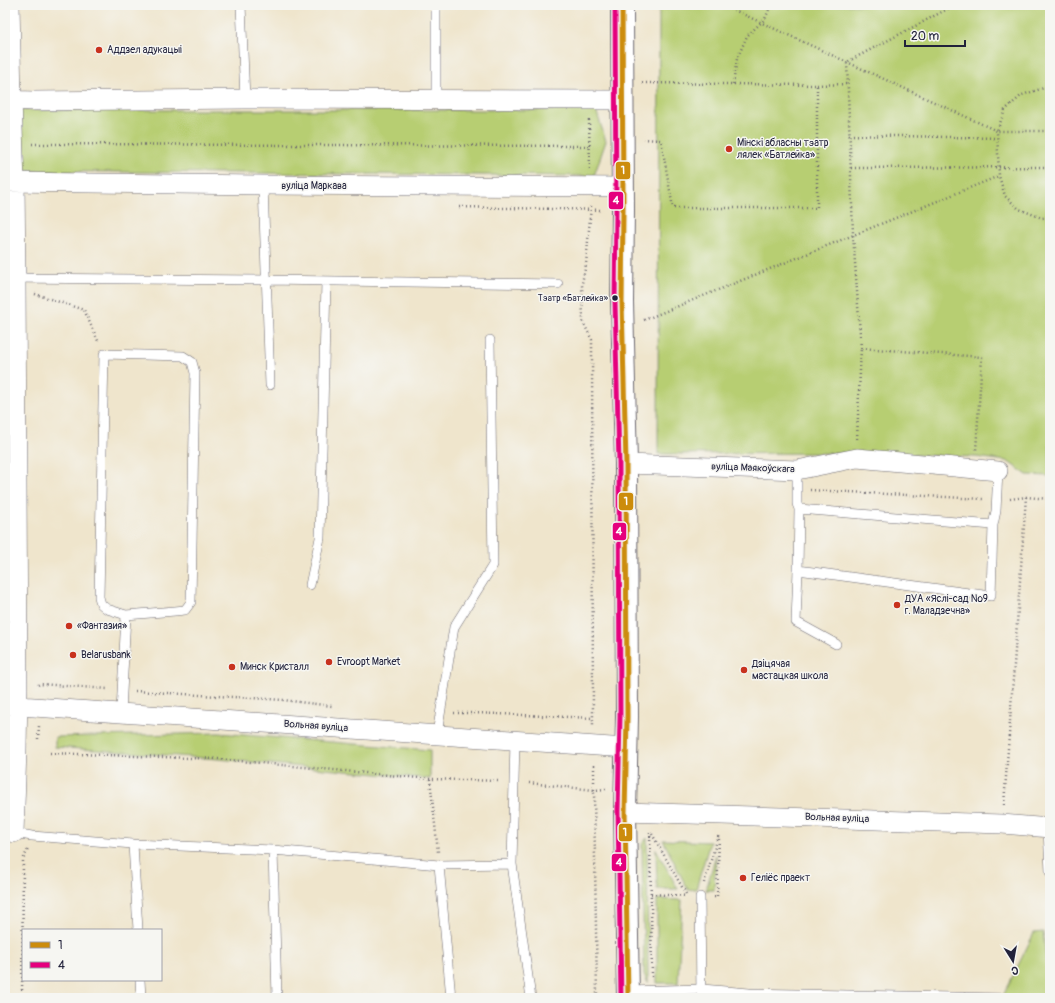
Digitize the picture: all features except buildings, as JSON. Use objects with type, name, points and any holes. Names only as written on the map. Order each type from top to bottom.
[{"type":"street","points":[[10,5],[8,100],[13,144],[10,182],[14,699],[17,750],[14,832]]},
{"type":"street","points":[[622,5],[622,302],[626,464],[627,709],[624,812],[628,994]]},
{"type":"street","points":[[8,100],[622,100]]},
{"type":"street","name":"вуліца Маркава","points":[[10,182],[591,188],[623,187]]},
{"type":"street","name":"вуліца Маякоўскага","points":[[626,464],[797,470],[858,458],[998,471]]},
{"type":"street","name":"Вольная вуліца","points":[[14,699],[121,712],[626,748]]},
{"type":"street","name":"Вольная вуліца","points":[[624,812],[1002,824],[1049,828]]},
{"type":"lane","points":[[241,5],[245,99]]},
{"type":"lane","points":[[436,5],[436,99]]},
{"type":"lane","points":[[263,185],[270,385]]},
{"type":"lane","points":[[11,278],[558,284]]},
{"type":"lane","points":[[310,585],[320,538],[326,281]]},
{"type":"lane","points":[[437,734],[454,627],[493,564],[490,340]]},
{"type":"lane","points":[[104,354],[183,356],[192,362],[195,373],[191,602],[185,610],[126,615],[107,609],[101,604],[99,597],[104,354]]},
{"type":"lane","points":[[797,470],[797,504],[799,510],[796,622],[836,644]]},
{"type":"lane","points":[[798,570],[991,596],[993,525],[996,511],[998,471]]},
{"type":"lane","points":[[799,510],[993,525]]},
{"type":"lane","points":[[121,712],[126,615]]},
{"type":"lane","points":[[515,740],[512,864],[530,998]]},
{"type":"lane","points":[[1049,828],[1050,872]]},
{"type":"lane","points":[[14,832],[32,836],[133,844],[273,850],[439,866],[512,864]]},
{"type":"lane","points":[[133,844],[138,929]]},
{"type":"lane","points":[[273,850],[277,998]]},
{"type":"lane","points":[[439,866],[451,998]]},
{"type":"lane","points":[[700,897],[702,993]]},
{"type":"lane","points":[[140,981],[141,998]]},
{"type":"lane","points":[[628,994],[702,993],[752,996],[1004,998]]},
{"type":"path","points":[[722,5],[997,131],[1050,131]]},
{"type":"path","points":[[733,84],[737,59],[747,36],[765,19],[771,5]]},
{"type":"path","points":[[847,62],[955,5]]},
{"type":"path","points":[[847,62],[853,234],[861,348],[857,445]]},
{"type":"path","points":[[642,83],[848,84]]},
{"type":"path","points":[[643,139],[661,140],[673,208],[817,208],[817,85]]},
{"type":"path","points":[[1050,86],[1022,95],[1005,110],[997,131],[999,176],[1005,196],[1019,208],[1042,218],[1050,217]]},
{"type":"path","points":[[440,715],[475,712],[593,718],[592,340],[583,322],[582,283],[586,264],[591,211],[589,146],[590,100]]},
{"type":"path","points":[[850,134],[997,138]]},
{"type":"path","points":[[13,144],[589,146]]},
{"type":"path","points":[[851,168],[1050,167]]},
{"type":"path","points":[[644,320],[999,176]]},
{"type":"path","points":[[35,294],[84,310],[104,354]]},
{"type":"path","points":[[861,348],[982,357],[976,458]]},
{"type":"path","points":[[797,490],[996,500],[1026,497],[1050,499]]},
{"type":"path","points":[[1002,824],[1026,497]]},
{"type":"path","points":[[14,699],[40,684],[283,700],[333,707]]},
{"type":"path","points":[[50,753],[218,759],[430,779],[514,782],[594,790],[597,998]]},
{"type":"path","points":[[430,779],[439,866]]},
{"type":"path","points":[[658,833],[651,833],[688,896]]},
{"type":"path","points":[[712,834],[720,834]]},
{"type":"path","points":[[651,894],[717,897],[720,834]]},
{"type":"path","points":[[700,897],[720,834]]},
{"type":"green space","points":[[659,5],[1050,5],[1050,476],[1027,475],[1007,461],[976,457],[857,453],[658,454]]},
{"type":"green space","points":[[5,110],[596,110],[606,141],[594,176],[5,171]]},
{"type":"green space","points":[[219,733],[430,750],[430,779],[218,759],[55,747],[55,737]]},
{"type":"green space","points":[[647,838],[648,983],[644,974],[642,844]]},
{"type":"green space","points":[[663,840],[710,842],[696,889],[688,890]]},
{"type":"green space","points":[[656,849],[678,889],[657,889]]},
{"type":"green space","points":[[716,855],[714,890],[706,890]]},
{"type":"green space","points":[[657,899],[682,900],[678,983],[657,983]]},
{"type":"green space","points":[[1043,932],[1050,998],[1002,998],[1034,933]]},
{"type":"transit line","name":"4","points":[[615,5],[615,302],[619,464],[620,717],[618,812],[621,998]]},
{"type":"transit line","name":"1","points":[[622,5],[622,302],[626,464],[627,717],[625,812],[628,998]]},
{"type":"place","name":"Аддзел адукацыі","points":[[99,50]]},
{"type":"place","name":"Мінскі абласны тэатр лялек «Батлейка»","points":[[729,149]]},
{"type":"place","name":"Тэатр «Батлейка»","points":[[615,298]]},
{"type":"place","name":"ДУА «Яслі-сад №9 г. Маладзечна»","points":[[897,605]]},
{"type":"place","name":"«Фантазия»","points":[[69,626]]},
{"type":"place","name":"Belarusbank","points":[[73,655]]},
{"type":"place","name":"Evroopt Market","points":[[329,662]]},
{"type":"place","name":"Минск Кристалл","points":[[232,667]]},
{"type":"place","name":"Дзіцячая мастацкая школа","points":[[744,670]]},
{"type":"place","name":"Геліёс праект","points":[[743,878]]}]
